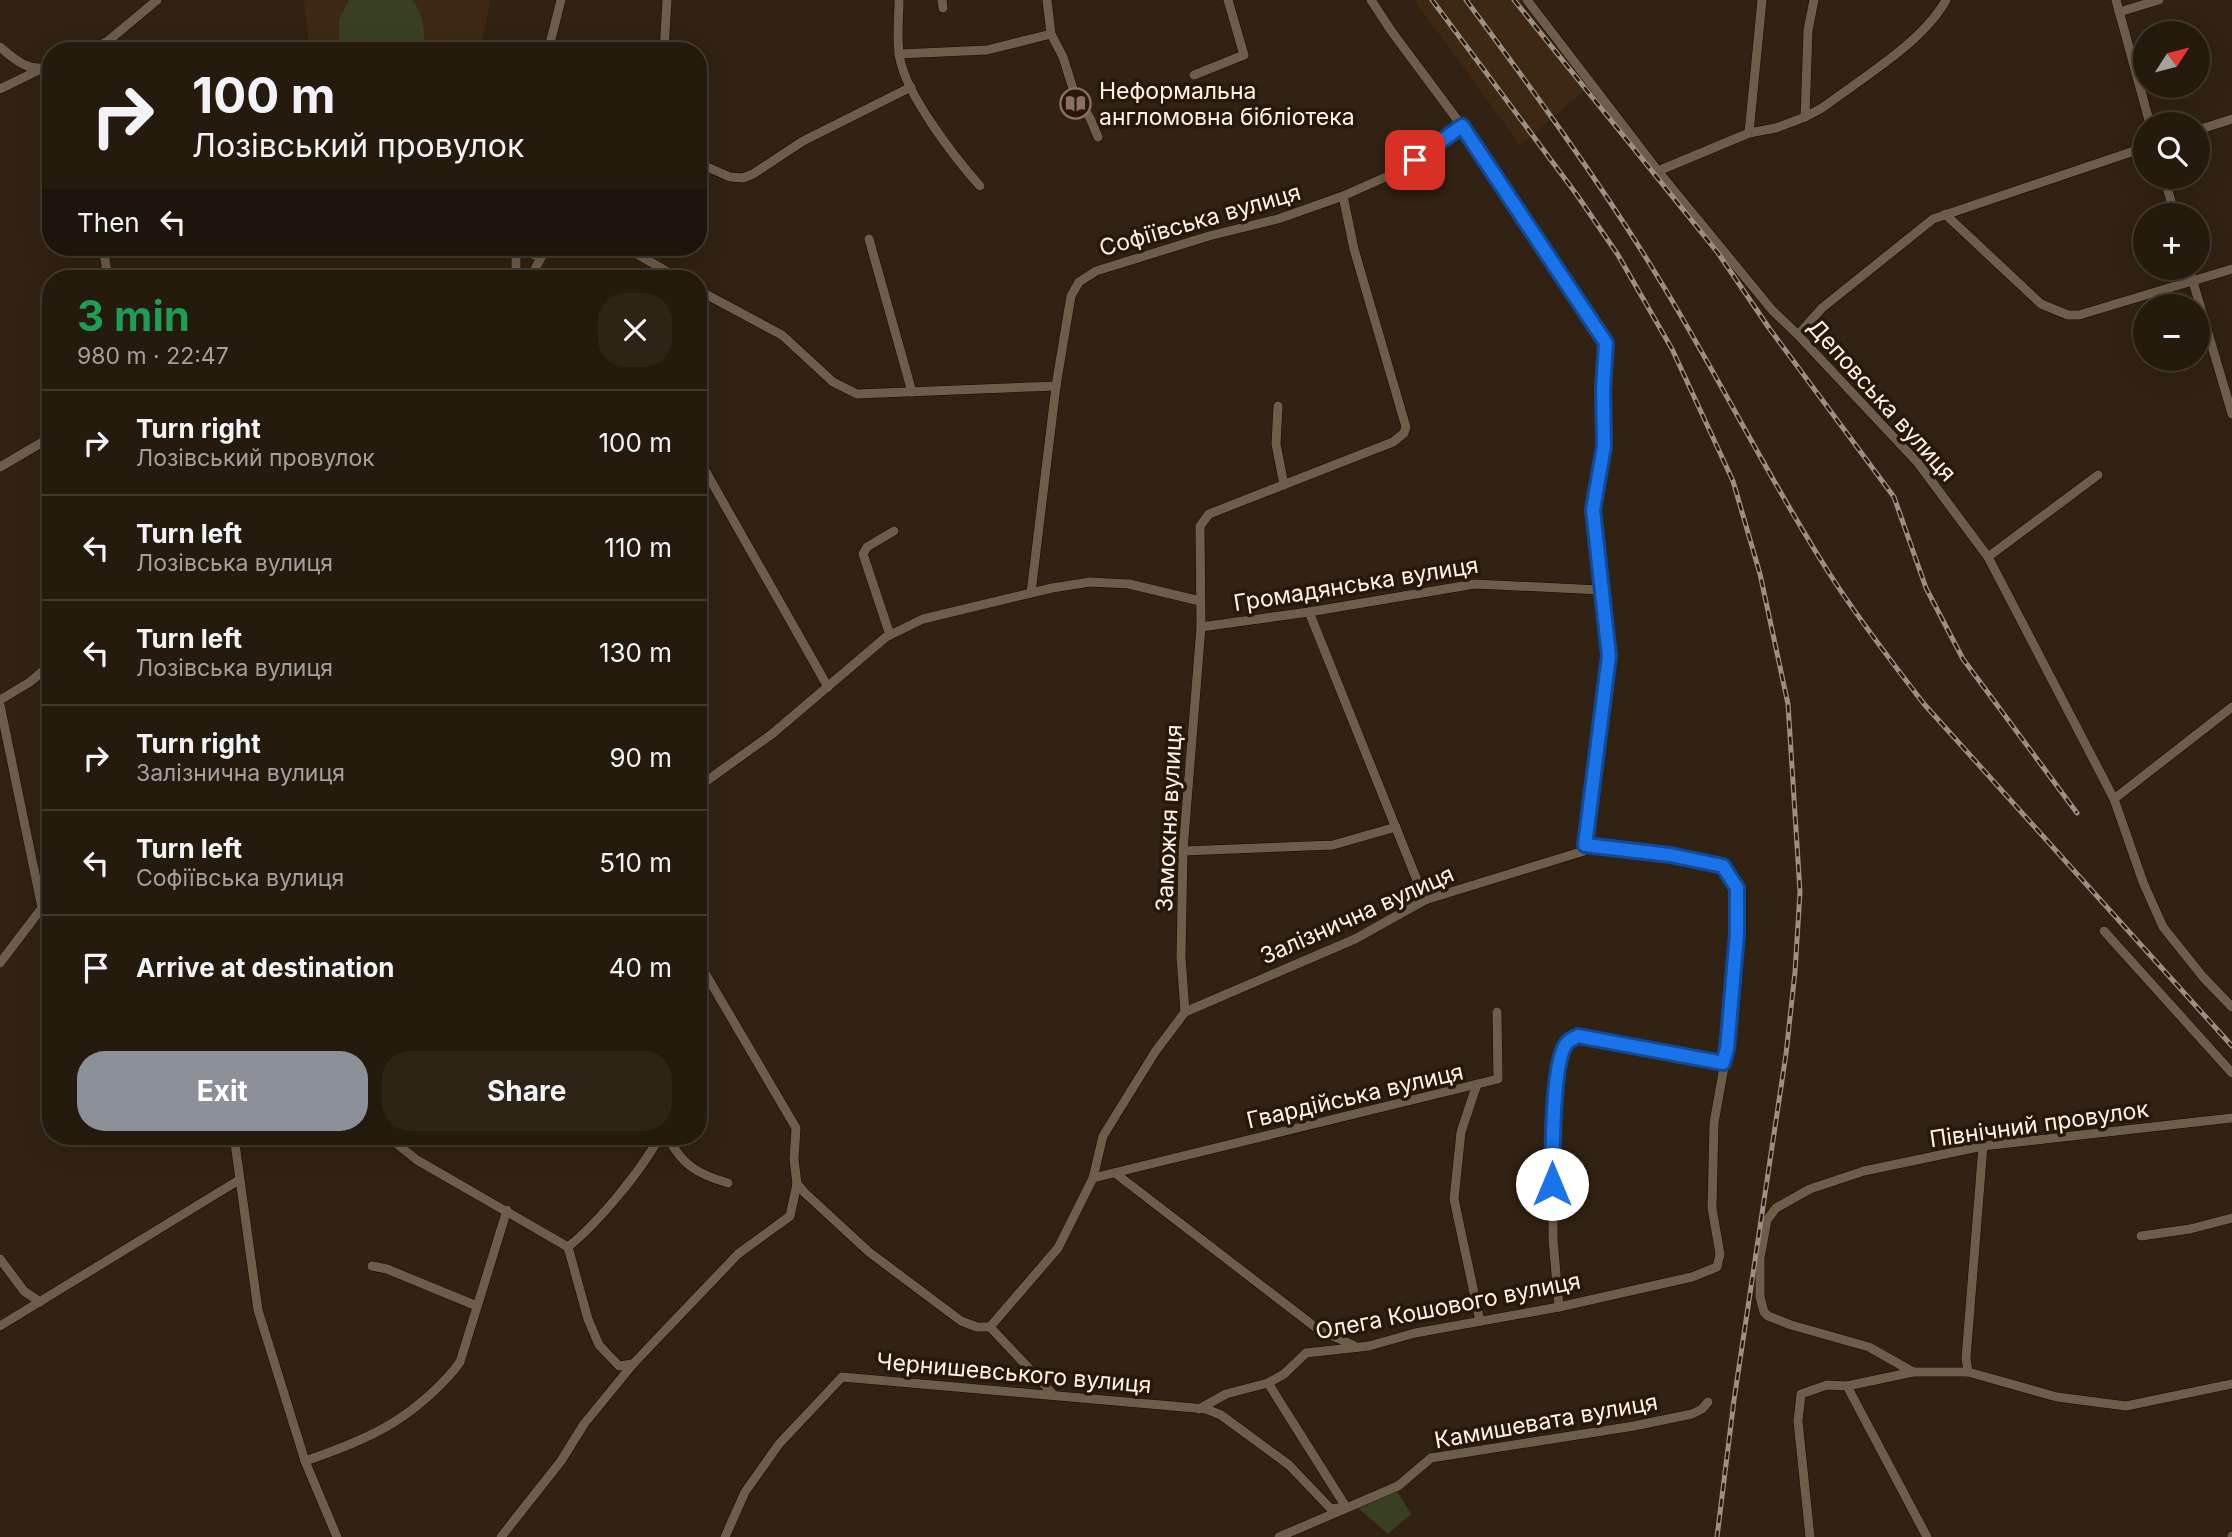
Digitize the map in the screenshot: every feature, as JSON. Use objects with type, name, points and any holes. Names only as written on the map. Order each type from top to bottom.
[{"type":"street","points":[[106,42],[157,0]]},
{"type":"street","points":[[550,42],[561,0]]},
{"type":"street","points":[[665,42],[667,0]]},
{"type":"street","points":[[900,0],[899,54],[905,78],[924,111],[980,186]]},
{"type":"street","points":[[1047,0],[1051,34],[1063,57],[1075,95],[1090,118],[1098,137]]},
{"type":"street","points":[[1194,75],[1244,54],[1228,0]]},
{"type":"street","points":[[1371,0],[1462,126],[1606,343],[1603,389],[1604,446],[1593,510],[1609,656],[1585,845],[1670,855],[1723,866],[1737,888],[1737,934],[1727,1049],[1723,1063],[1578,1036],[1567,1042],[1561,1056],[1553,1122],[1553,1240],[1559,1307]]},
{"type":"street","name":"Деповська вулиця","points":[[1527,0],[1658,171],[1772,310],[1918,463],[1988,557],[2114,799],[2143,882],[2163,926],[2203,977],[2232,1007]]},
{"type":"street","points":[[1749,133],[1762,0]]},
{"type":"street","points":[[1805,117],[1808,30],[1814,0]]},
{"type":"street","points":[[1658,171],[1749,133],[1776,128],[1822,108],[1914,39],[1933,20],[1947,0]]},
{"type":"street","points":[[2116,0],[2147,112]]},
{"type":"street","points":[[2119,12],[2160,0]]},
{"type":"street","points":[[899,54],[987,50],[1051,34]]},
{"type":"street","points":[[0,47],[17,61],[39,70]]},
{"type":"street","points":[[0,89],[42,69]]},
{"type":"street","points":[[707,167],[730,177],[743,178],[803,141],[911,87]]},
{"type":"street","points":[[2210,126],[2232,119]]},
{"type":"street","name":"Софіївська вулиця","points":[[1031,593],[1056,386],[1071,296],[1085,277],[1096,271],[1209,236],[1278,219],[1343,196],[1397,172],[1462,126]]},
{"type":"street","points":[[1798,335],[1822,309],[1933,219],[2133,151]]},
{"type":"street","points":[[1278,406],[1276,444],[1284,485],[1393,442],[1404,433],[1406,427],[1354,249],[1343,196]]},
{"type":"street","points":[[1945,214],[2041,304],[2068,315],[2079,315],[2232,269]]},
{"type":"street","points":[[869,239],[912,392]]},
{"type":"street","points":[[640,256],[664,270]]},
{"type":"street","points":[[2193,282],[2232,414]]},
{"type":"street","points":[[707,295],[782,335],[832,382],[857,394],[1056,386]]},
{"type":"street","points":[[0,467],[42,443]]},
{"type":"street","points":[[707,475],[828,687]]},
{"type":"street","points":[[1988,557],[2098,475]]},
{"type":"street","name":"Заможня вулиця","points":[[1185,1012],[1181,957],[1183,851],[1201,627],[1200,531],[1202,521],[1209,514],[1284,485]]},
{"type":"street","points":[[890,635],[863,554],[867,547],[894,531]]},
{"type":"street","name":"Громадянська вулиця","points":[[1201,627],[1309,612],[1475,583],[1600,590]]},
{"type":"street","name":"Громадянська вулиця","points":[[707,781],[746,755],[890,635],[923,619],[1072,584],[1129,584],[1200,601]]},
{"type":"street","points":[[1309,612],[1425,900]]},
{"type":"street","points":[[0,963],[42,908],[0,702],[42,672]]},
{"type":"street","points":[[2114,799],[2232,707]]},
{"type":"street","points":[[1183,851],[1333,845],[1396,827]]},
{"type":"street","name":"Залізнична вулиця","points":[[1185,1012],[1355,939],[1425,900],[1584,851],[1585,845]]},
{"type":"street","points":[[2104,931],[2232,1073]]},
{"type":"street","points":[[501,1537],[561,1461],[584,1424],[634,1364],[738,1254],[790,1216],[797,1184],[794,1159],[796,1128],[707,976]]},
{"type":"street","points":[[990,1327],[1058,1248],[1093,1178],[1103,1136],[1155,1052],[1185,1012]]},
{"type":"street","points":[[1477,1084],[1498,1079],[1497,1012]]},
{"type":"street","name":"Олега Кошового вулиця","points":[[1199,1409],[1226,1394],[1268,1383],[1284,1374],[1306,1353],[1368,1346],[1415,1333],[1559,1307],[1692,1277],[1717,1267],[1720,1254],[1712,1208],[1714,1124],[1723,1063]]},
{"type":"street","name":"Гвардійська вулиця","points":[[1093,1178],[1477,1084]]},
{"type":"street","name":"Гвардійська вулиця","points":[[1477,1084],[1461,1132],[1454,1199],[1480,1321]]},
{"type":"street","name":"Північний провулок","points":[[1913,1372],[1869,1347],[1791,1325],[1764,1312],[1760,1297],[1760,1258],[1767,1220],[1776,1208],[1810,1189],[1864,1171],[1983,1146],[2232,1118]]},
{"type":"street","points":[[235,1145],[258,1310],[305,1461],[337,1537]]},
{"type":"street","points":[[398,1145],[417,1160],[568,1247],[588,1319],[599,1345],[619,1366],[634,1364]]},
{"type":"street","points":[[568,1247],[591,1227],[654,1145]]},
{"type":"street","points":[[673,1145],[682,1160],[695,1171],[728,1183]]},
{"type":"street","points":[[1968,1372],[1966,1358],[1983,1146]]},
{"type":"street","points":[[1115,1172],[1319,1330],[1356,1347]]},
{"type":"street","points":[[0,1326],[239,1180]]},
{"type":"street","points":[[797,1184],[869,1252],[961,1321],[977,1327],[990,1327],[1053,1394]]},
{"type":"street","points":[[305,1461],[357,1444],[383,1431],[405,1416],[441,1384],[460,1362],[507,1210]]},
{"type":"street","points":[[2141,1236],[2190,1229],[2232,1218]]},
{"type":"street","points":[[0,1259],[24,1291],[40,1302]]},
{"type":"street","points":[[372,1266],[387,1269],[477,1306]]},
{"type":"street","points":[[1810,1537],[1798,1421],[1801,1394],[1827,1385],[1847,1386],[1913,1372],[1968,1372],[2057,1397],[2126,1406],[2232,1384]]},
{"type":"street","name":"Чернишевського вулиця","points":[[725,1537],[745,1492],[779,1444],[842,1377],[1199,1409],[1221,1415],[1289,1465],[1331,1509],[1346,1507]]},
{"type":"street","points":[[1268,1383],[1346,1507]]},
{"type":"street","points":[[1847,1386],[1927,1537]]},
{"type":"street","name":"Камишевата вулиця","points":[[1279,1537],[1398,1486],[1431,1458],[1692,1414],[1708,1402]]},
{"type":"shaded area","points":[[304,0],[490,0],[483,42],[308,42]]},
{"type":"shaded area","points":[[1414,0],[1520,0],[1587,89],[1520,145]]},
{"type":"green space","points":[[349,0],[412,0],[422,18],[425,42],[339,42],[339,19]]},
{"type":"green space","points":[[1397,1491],[1411,1514],[1388,1534],[1358,1508]]},
{"type":"railway","points":[[1432,0],[1577,195],[1618,255],[1672,349],[1733,481],[1760,574],[1788,704],[1800,892],[1795,972],[1786,1054],[1734,1400],[1717,1537]]},
{"type":"railway","points":[[1466,0],[1564,135],[1634,239],[1808,539],[1876,641],[1924,704],[2232,1046]]},
{"type":"railway","points":[[1514,0],[1718,253],[1769,328],[1894,497],[1926,588],[1963,659],[2077,813]]},
{"type":"place","name":"Неформальна англомовна бібліотека","points":[[1076,104]]},
{"type":"route","points":[[1415,160],[1462,126],[1606,343],[1603,389],[1604,446],[1593,510],[1609,656],[1585,845],[1670,855],[1723,866],[1737,888],[1737,934],[1727,1049],[1723,1063],[1578,1036],[1567,1042],[1561,1056],[1553,1122],[1552,1184]]}]
